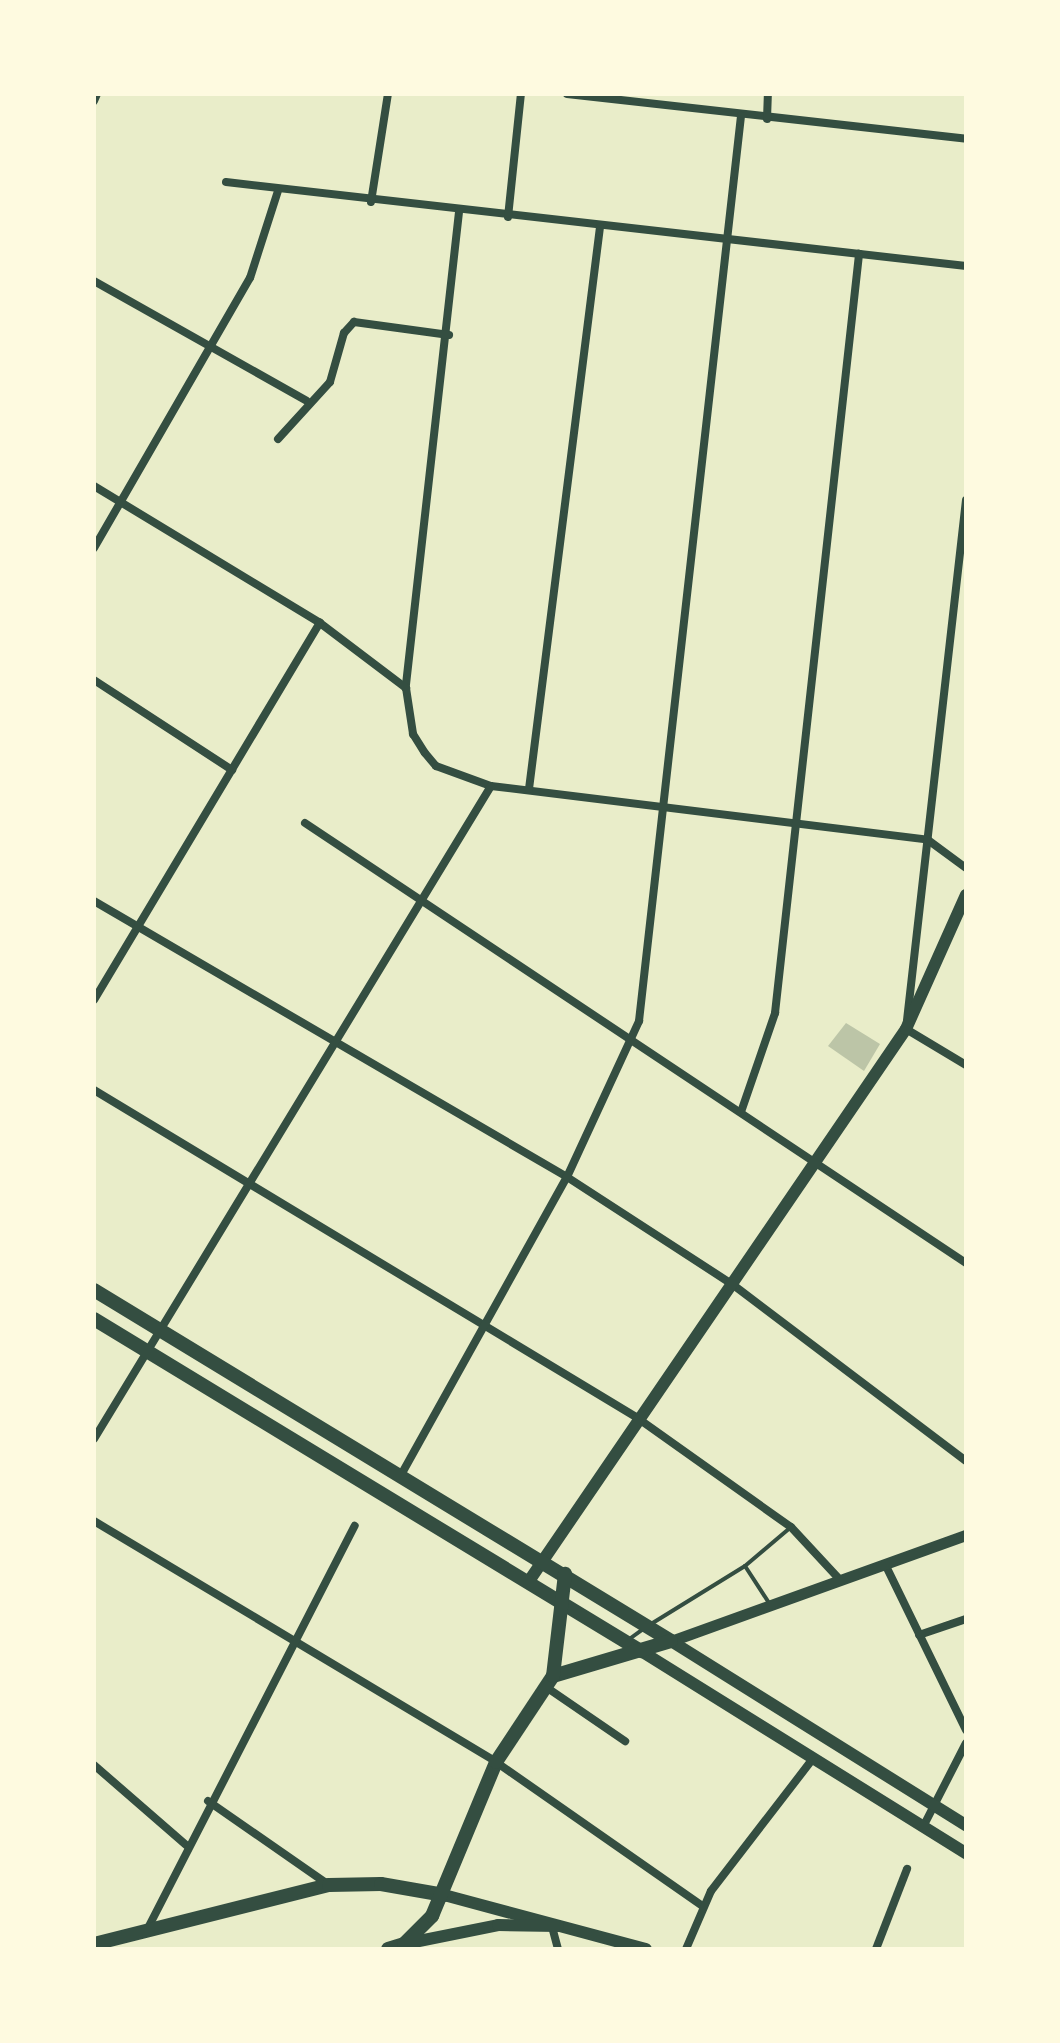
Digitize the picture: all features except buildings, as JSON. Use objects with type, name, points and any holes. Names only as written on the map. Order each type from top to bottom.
[{"type":"main road","points":[[529,1581],[636,1417],[819,1161],[906,1029],[966,895]]},
{"type":"main road","points":[[94,1290],[565,1574],[966,1825]]},
{"type":"main road","points":[[94,1319],[559,1599],[811,1761],[966,1853]]},
{"type":"main road","points":[[404,1944],[444,1895],[460,1862],[496,1762],[549,1681],[562,1636],[559,1599],[565,1574]]},
{"type":"main road","points":[[549,1681],[671,1641]]},
{"type":"main road","points":[[410,1888],[438,1883],[460,1862]]},
{"type":"main road","points":[[94,1944],[149,1926],[329,1885],[410,1888],[578,1928],[646,1949]]},
{"type":"main road","points":[[388,1949],[498,1925],[551,1922]]},
{"type":"street","points":[[94,101],[97,94]]},
{"type":"street","points":[[371,202],[388,94]]},
{"type":"street","points":[[508,217],[521,94]]},
{"type":"street","points":[[567,94],[767,119],[966,139]]},
{"type":"street","points":[[767,119],[768,94]]},
{"type":"street","points":[[401,1475],[567,1177],[631,1044],[646,991],[725,241],[741,116]]},
{"type":"street","points":[[226,182],[459,212],[966,266]]},
{"type":"street","points":[[94,548],[210,351],[261,253],[278,191]]},
{"type":"street","points":[[459,212],[449,335],[406,688],[413,734],[436,766],[491,786],[665,802],[928,840],[966,868]]},
{"type":"street","points":[[529,789],[600,227]]},
{"type":"street","points":[[741,1112],[775,1013],[859,254]]},
{"type":"street","points":[[94,281],[210,351],[307,401]]},
{"type":"street","points":[[278,439],[307,401],[330,382],[344,333],[354,322],[449,335]]},
{"type":"street","points":[[94,486],[320,623],[406,688]]},
{"type":"street","points":[[966,500],[906,1029],[966,1065]]},
{"type":"street","points":[[94,1000],[320,623]]},
{"type":"street","points":[[94,680],[232,770]]},
{"type":"street","points":[[94,1439],[418,896],[491,786]]},
{"type":"street","points":[[305,823],[418,896],[631,1044],[819,1161],[966,1263]]},
{"type":"street","points":[[94,901],[567,1177],[732,1284],[966,1461]]},
{"type":"street","points":[[94,1090],[487,1323],[636,1417],[791,1527],[840,1580]]},
{"type":"street","points":[[94,1521],[496,1762],[701,1905]]},
{"type":"street","points":[[149,1926],[208,1801],[355,1526]]},
{"type":"street","points":[[671,1641],[966,1535]]},
{"type":"street","points":[[885,1564],[966,1730]]},
{"type":"street","points":[[919,1635],[966,1619]]},
{"type":"street","points":[[549,1681],[625,1741]]},
{"type":"street","points":[[923,1827],[966,1743]]},
{"type":"street","points":[[686,1949],[701,1905],[811,1761]]},
{"type":"street","points":[[94,1765],[186,1845]]},
{"type":"street","points":[[208,1801],[287,1852],[329,1885]]},
{"type":"street","points":[[876,1949],[907,1869]]},
{"type":"street","points":[[551,1922],[558,1949]]},
{"type":"lane","points":[[626,1642],[745,1566],[791,1527]]},
{"type":"lane","points":[[745,1566],[771,1605]]}]
